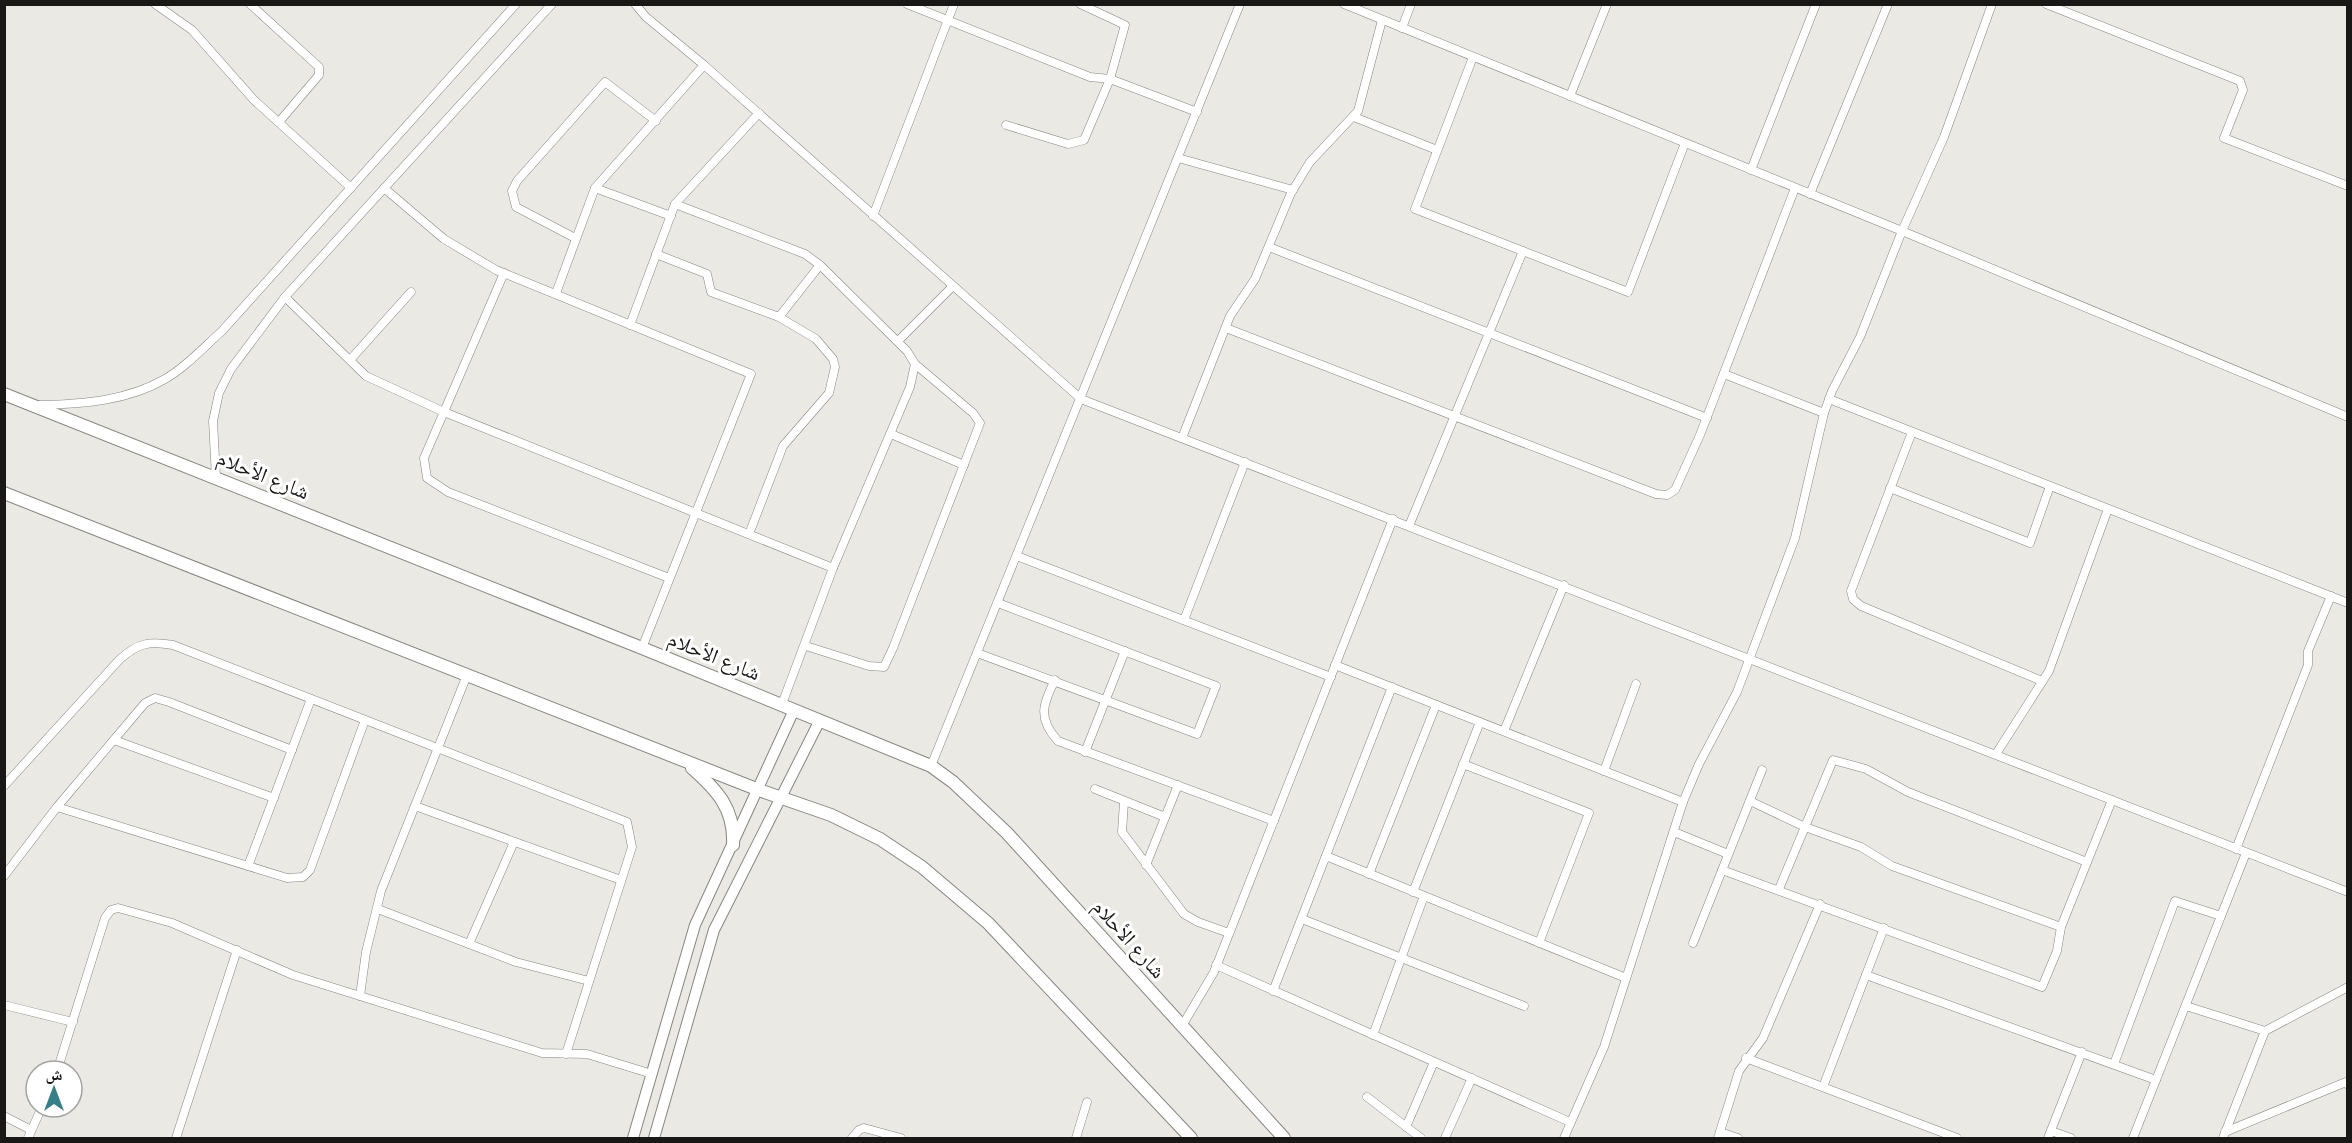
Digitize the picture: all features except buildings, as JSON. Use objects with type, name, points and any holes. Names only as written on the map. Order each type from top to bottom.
[{"type":"main road","name":"شارع الأحلام","points":[[4,394],[782,704],[931,766],[970,797],[1007,833],[1284,1138]]},
{"type":"main road","points":[[4,493],[684,761],[831,816],[880,839],[922,867],[988,923],[1191,1138]]},
{"type":"main road","points":[[633,1138],[695,925],[794,710]]},
{"type":"main road","points":[[654,1138],[714,930],[820,720]]},
{"type":"main road","points":[[684,761],[716,789],[724,800],[732,821],[733,845]]},
{"type":"main road","points":[[673,1002],[691,1008]]},
{"type":"street","points":[[155,4],[192,30],[254,100],[351,188]]},
{"type":"street","points":[[250,4],[319,67],[319,75],[279,122]]},
{"type":"street","points":[[32,405],[100,402],[127,395],[168,378],[222,331],[516,4]]},
{"type":"street","points":[[216,477],[213,431],[219,393],[231,369],[285,297],[552,4]]},
{"type":"street","points":[[635,4],[646,17],[759,113],[1081,399],[1564,585],[2348,892]]},
{"type":"street","points":[[907,4],[1090,78],[1110,80],[1197,112]]},
{"type":"street","points":[[873,216],[954,4]]},
{"type":"street","points":[[1006,125],[1068,144],[1084,141],[1110,80],[1125,25],[1080,4]]},
{"type":"street","points":[[931,766],[1240,4]]},
{"type":"street","points":[[1344,4],[1902,231],[2348,417]]},
{"type":"street","points":[[1402,28],[1411,4]]},
{"type":"street","points":[[1570,96],[1607,4]]},
{"type":"street","points":[[1751,170],[1816,4]]},
{"type":"street","points":[[1810,194],[1888,4]]},
{"type":"street","points":[[1564,1138],[1604,1047],[1683,802],[1699,764],[1737,692],[1748,657],[1795,538],[1829,399],[1860,337],[1902,231],[1944,137],[1992,4]]},
{"type":"street","points":[[2046,4],[2240,81],[2243,90],[2224,138],[2348,186]]},
{"type":"street","points":[[1182,438],[1230,316],[1255,279],[1293,190],[1310,162],[1358,111],[1382,20]]},
{"type":"street","points":[[1473,57],[1415,209],[1628,292],[1685,143]]},
{"type":"street","points":[[556,293],[575,238],[596,188],[704,65]]},
{"type":"street","points":[[575,238],[516,207],[512,191],[517,181],[605,82],[656,121]]},
{"type":"street","points":[[630,325],[675,204],[759,113]]},
{"type":"street","points":[[1354,117],[1437,150]]},
{"type":"street","points":[[1178,158],[1293,190]]},
{"type":"street","points":[[384,188],[444,239],[474,259],[751,374],[694,512],[642,648]]},
{"type":"street","points":[[596,188],[671,216]]},
{"type":"street","points":[[1226,328],[1656,494],[1667,495],[1675,490],[1707,418],[1795,188]]},
{"type":"street","points":[[675,204],[805,254],[820,265],[898,341],[915,364],[974,413],[980,423],[884,667],[869,666],[806,646]]},
{"type":"street","points":[[1269,247],[1707,418]]},
{"type":"street","points":[[1409,526],[1523,251]]},
{"type":"street","points":[[656,254],[707,274],[711,292],[779,317],[816,339],[833,359],[835,366],[829,393],[783,446],[749,534]]},
{"type":"street","points":[[779,317],[820,265]]},
{"type":"street","points":[[504,273],[424,458],[428,478],[438,486],[669,578]]},
{"type":"street","points":[[898,341],[952,286]]},
{"type":"street","points":[[350,360],[411,292]]},
{"type":"street","points":[[285,297],[366,376],[444,412],[833,568]]},
{"type":"street","points":[[782,704],[806,646],[833,568],[910,387],[915,364]]},
{"type":"street","points":[[1724,374],[1824,413]]},
{"type":"street","points":[[1829,399],[2348,603]]},
{"type":"street","points":[[1912,432],[1851,591],[1853,599],[1861,606],[2043,681]]},
{"type":"street","points":[[891,434],[964,465]]},
{"type":"street","points":[[1184,620],[1245,462]]},
{"type":"street","points":[[1890,488],[2030,543],[2050,486]]},
{"type":"street","points":[[1996,754],[2049,671],[2108,509]]},
{"type":"street","points":[[1182,1026],[1216,965],[1393,519]]},
{"type":"street","points":[[1017,556],[1331,676]]},
{"type":"street","points":[[1504,731],[1564,585]]},
{"type":"street","points":[[2236,849],[2308,665],[2308,651],[2331,596]]},
{"type":"street","points":[[977,653],[1197,734],[1216,686],[998,603]]},
{"type":"street","points":[[4,786],[120,659],[141,643],[173,645],[627,822],[632,848],[566,1054]]},
{"type":"street","points":[[1085,752],[1125,651]]},
{"type":"street","points":[[1335,665],[1683,802]]},
{"type":"street","points":[[360,996],[366,952],[381,891],[467,675]]},
{"type":"street","points":[[1055,680],[1046,697],[1044,714],[1046,728],[1058,741],[1274,821]]},
{"type":"street","points":[[1604,771],[1636,684]]},
{"type":"street","points":[[1273,991],[1392,687]]},
{"type":"street","points":[[4,876],[57,807],[146,703],[155,698],[292,750]]},
{"type":"street","points":[[248,866],[311,699]]},
{"type":"street","points":[[1369,874],[1436,705]]},
{"type":"street","points":[[57,807],[287,878],[303,877],[310,870],[365,720]]},
{"type":"street","points":[[1413,892],[1480,722]]},
{"type":"street","points":[[114,740],[274,798]]},
{"type":"street","points":[[1779,889],[1833,760],[1866,769],[1908,792],[2087,862]]},
{"type":"street","points":[[1463,764],[1589,813],[1539,942]]},
{"type":"street","points":[[1693,943],[1762,770]]},
{"type":"street","points":[[1146,865],[1178,785]]},
{"type":"street","points":[[1095,789],[1165,817]]},
{"type":"street","points":[[1722,870],[2042,987],[2056,951],[2061,927],[2112,800]]},
{"type":"street","points":[[1750,801],[1805,826],[1861,847],[1892,866],[2061,927]]},
{"type":"street","points":[[1124,802],[1122,832],[1184,914],[1198,922],[1229,933]]},
{"type":"street","points":[[415,806],[621,880]]},
{"type":"street","points":[[1674,832],[1728,854]]},
{"type":"street","points":[[469,944],[514,842]]},
{"type":"street","points":[[2133,1138],[2246,853]]},
{"type":"street","points":[[1326,856],[1626,978]]},
{"type":"street","points":[[1373,1035],[1424,896]]},
{"type":"street","points":[[2114,1064],[2175,901],[2221,916]]},
{"type":"street","points":[[1738,1138],[1719,1135],[1739,1071],[1746,1058],[1763,1038],[1820,904]]},
{"type":"street","points":[[61,1059],[105,918],[111,910],[118,908],[172,923],[293,975],[542,1053],[586,1054],[652,1074]]},
{"type":"street","points":[[378,909],[516,962],[589,981]]},
{"type":"street","points":[[1302,919],[1524,1006]]},
{"type":"street","points":[[1823,1087],[1884,928]]},
{"type":"street","points":[[176,1138],[237,950]]},
{"type":"street","points":[[1216,965],[1570,1122]]},
{"type":"street","points":[[1866,975],[2156,1080]]},
{"type":"street","points":[[2224,1135],[2265,1031],[2348,987]]},
{"type":"street","points":[[4,1005],[73,1022]]},
{"type":"street","points":[[2186,1006],[2265,1031]]},
{"type":"street","points":[[2071,1138],[2050,1135],[2082,1052]]},
{"type":"street","points":[[1746,1058],[1957,1138]]},
{"type":"street","points":[[1406,1127],[1434,1062]]},
{"type":"street","points":[[1445,1138],[1472,1078]]},
{"type":"street","points":[[2224,1135],[2346,1082],[2348,1085]]},
{"type":"street","points":[[1367,1097],[1421,1138]]},
{"type":"street","points":[[1076,1138],[1087,1102]]},
{"type":"street","points":[[4,1116],[31,1130]]},
{"type":"street","points":[[28,1138],[36,1119]]},
{"type":"street","points":[[852,1138],[864,1128],[901,1138]]}]
